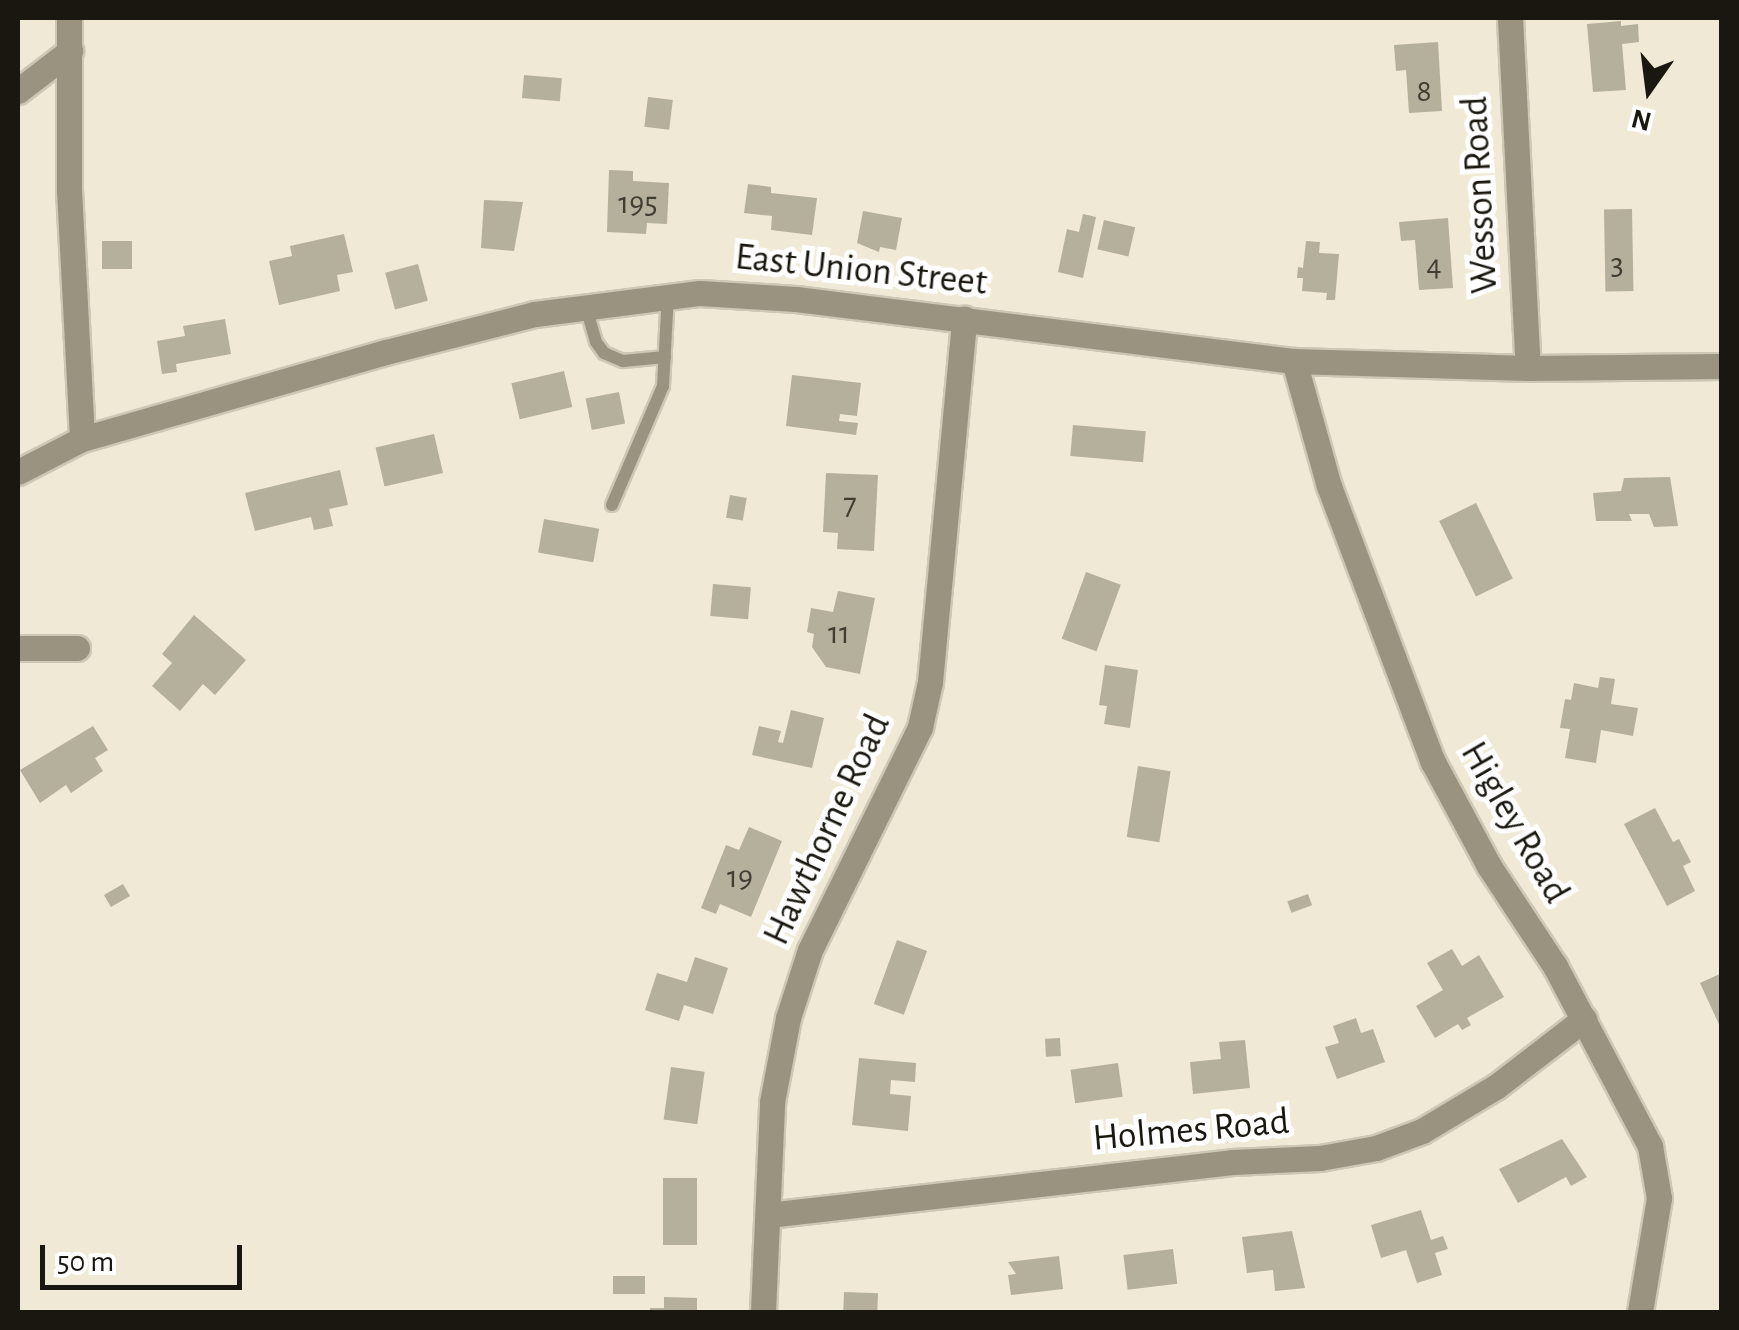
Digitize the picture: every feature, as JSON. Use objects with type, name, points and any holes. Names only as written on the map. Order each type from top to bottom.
[{"type":"street","points":[[69,18],[69,190],[82,439]]},
{"type":"street","name":"Wesson Road","points":[[1510,18],[1528,368]]},
{"type":"street","points":[[18,92],[70,51]]},
{"type":"street","name":"East Union Street","points":[[18,472],[82,439],[386,352],[535,314],[668,295],[796,299],[1294,361],[1528,368],[1722,366]]},
{"type":"street","name":"Hawthorne Road","points":[[763,1312],[772,1102],[788,1018],[810,950],[920,728],[940,596],[964,318]]},
{"type":"street","name":"Higley Road","points":[[1294,361],[1328,486],[1433,762],[1488,866],[1556,966],[1650,1146],[1659,1198],[1640,1312]]},
{"type":"street","points":[[18,648],[77,648]]},
{"type":"street","name":"Holmes Road","points":[[768,1215],[1232,1162],[1320,1158],[1376,1148],[1422,1131],[1498,1086],[1584,1019]]},
{"type":"lane","points":[[612,505],[656,410],[668,295]]},
{"type":"lane","points":[[586,306],[596,342],[604,353],[622,360],[664,357]]},
{"type":"building","points":[[1621,21],[1621,26],[1638,24],[1639,42],[1622,44],[1626,90],[1593,92],[1587,24]]},
{"type":"building","points":[[1438,42],[1442,111],[1409,113],[1406,70],[1396,71],[1394,45]]},
{"type":"building","points":[[524,75],[562,78],[560,101],[522,98]]},
{"type":"building","points":[[648,97],[673,100],[669,130],[644,127]]},
{"type":"building","points":[[609,170],[633,171],[633,181],[669,183],[667,224],[647,223],[646,234],[607,232]]},
{"type":"building","points":[[748,184],[771,187],[771,193],[817,198],[812,235],[771,230],[772,216],[744,213]]},
{"type":"building","points":[[484,200],[523,202],[514,251],[481,248]]},
{"type":"building","points":[[1604,209],[1632,209],[1633,291],[1605,291]]},
{"type":"building","points":[[863,211],[902,218],[896,250],[880,247],[879,252],[857,243]]},
{"type":"building","points":[[1083,214],[1096,217],[1083,278],[1058,272],[1067,229],[1079,232]]},
{"type":"building","points":[[1448,218],[1453,288],[1419,290],[1415,240],[1401,241],[1399,222]]},
{"type":"building","points":[[1104,220],[1135,227],[1128,256],[1097,249]]},
{"type":"building","points":[[344,234],[353,272],[337,275],[340,291],[279,305],[269,261],[292,256],[290,246]]},
{"type":"building","points":[[102,241],[132,241],[132,269],[102,269]]},
{"type":"building","points":[[1306,241],[1320,242],[1319,253],[1339,254],[1335,300],[1326,300],[1327,293],[1302,291],[1303,278],[1297,278],[1298,267],[1303,268]]},
{"type":"building","points":[[418,264],[428,301],[395,310],[385,273]]},
{"type":"building","points":[[225,319],[231,354],[176,364],[177,372],[162,374],[157,341],[185,336],[183,326]]},
{"type":"building","points":[[564,371],[572,407],[520,419],[511,383]]},
{"type":"building","points":[[792,375],[861,383],[857,416],[840,414],[839,421],[858,423],[856,435],[786,426]]},
{"type":"building","points":[[619,392],[625,423],[592,430],[586,398]]},
{"type":"building","points":[[1073,425],[1146,431],[1143,462],[1070,456]]},
{"type":"building","points":[[434,434],[443,473],[385,486],[376,447]]},
{"type":"building","points":[[340,470],[348,505],[329,509],[333,526],[314,530],[311,517],[255,531],[245,493]]},
{"type":"building","points":[[826,473],[878,475],[874,551],[837,549],[838,533],[823,532]]},
{"type":"building","points":[[1670,477],[1678,526],[1654,527],[1649,514],[1629,514],[1632,521],[1596,521],[1593,493],[1621,491],[1624,478]]},
{"type":"building","points":[[730,495],[747,498],[743,521],[726,518]]},
{"type":"building","points":[[1476,503],[1513,578],[1476,596],[1439,521]]},
{"type":"building","points":[[544,519],[599,529],[593,562],[538,552]]},
{"type":"building","points":[[1086,572],[1121,585],[1096,651],[1062,639]]},
{"type":"building","points":[[713,584],[751,587],[748,619],[710,616]]},
{"type":"building","points":[[838,591],[875,598],[860,674],[826,667],[812,647],[814,634],[807,632],[811,608],[833,612]]},
{"type":"building","points":[[194,615],[246,660],[215,695],[203,684],[180,711],[152,686],[172,663],[162,654]]},
{"type":"building","points":[[1105,665],[1138,670],[1130,728],[1104,724],[1107,706],[1099,705]]},
{"type":"building","points":[[1600,677],[1615,679],[1611,704],[1638,708],[1633,736],[1601,730],[1596,763],[1565,758],[1570,729],[1560,728],[1565,699],[1571,700],[1574,683],[1598,688]]},
{"type":"building","points":[[791,710],[824,718],[812,768],[752,755],[759,726],[781,731],[778,742],[783,743]]},
{"type":"building","points":[[93,726],[108,750],[95,758],[103,771],[71,793],[66,785],[40,803],[20,770]]},
{"type":"building","points":[[1138,766],[1171,771],[1159,842],[1127,837]]},
{"type":"building","points":[[1655,808],[1673,842],[1679,839],[1691,862],[1683,866],[1695,891],[1667,906],[1624,824]]},
{"type":"building","points":[[749,827],[782,841],[751,917],[720,904],[716,914],[701,908],[726,845],[739,850]]},
{"type":"building","points":[[123,884],[130,896],[111,907],[104,895]]},
{"type":"building","points":[[1308,894],[1312,905],[1291,913],[1287,902]]},
{"type":"building","points":[[897,940],[927,951],[904,1015],[874,1004]]},
{"type":"building","points":[[1452,949],[1462,966],[1479,955],[1504,997],[1467,1018],[1471,1025],[1462,1030],[1458,1024],[1435,1038],[1416,1006],[1443,990],[1427,963]]},
{"type":"building","points":[[695,957],[728,968],[713,1014],[684,1005],[679,1021],[645,1010],[657,973],[687,982]]},
{"type":"building","points":[[1722,973],[1722,1031],[1700,983]]},
{"type":"building","points":[[1356,1018],[1361,1033],[1373,1029],[1385,1062],[1337,1079],[1325,1047],[1339,1043],[1333,1026]]},
{"type":"building","points":[[1060,1038],[1061,1056],[1046,1057],[1045,1039]]},
{"type":"building","points":[[1245,1040],[1250,1088],[1193,1094],[1190,1062],[1221,1059],[1219,1042]]},
{"type":"building","points":[[859,1058],[916,1063],[915,1082],[891,1080],[890,1094],[911,1096],[908,1131],[852,1125]]},
{"type":"building","points":[[1118,1063],[1123,1097],[1075,1103],[1070,1070]]},
{"type":"building","points":[[671,1067],[705,1072],[697,1124],[664,1119]]},
{"type":"building","points":[[1562,1139],[1587,1177],[1571,1186],[1566,1177],[1518,1203],[1499,1169]]},
{"type":"building","points":[[663,1178],[697,1178],[697,1245],[663,1245]]},
{"type":"building","points":[[1421,1210],[1431,1240],[1443,1236],[1448,1249],[1435,1253],[1442,1275],[1417,1283],[1406,1250],[1381,1258],[1371,1225]]},
{"type":"building","points":[[1292,1231],[1305,1288],[1275,1291],[1273,1270],[1247,1273],[1242,1237]]},
{"type":"building","points":[[1173,1249],[1177,1284],[1128,1290],[1123,1255]]},
{"type":"building","points":[[1059,1256],[1063,1289],[1011,1295],[1008,1275],[1016,1274],[1008,1262]]},
{"type":"building","points":[[613,1276],[645,1276],[645,1294],[613,1294]]},
{"type":"building","points":[[844,1292],[878,1293],[877,1312],[843,1312]]},
{"type":"building","points":[[664,1297],[697,1298],[697,1312],[650,1312],[650,1308],[664,1308]]}]
